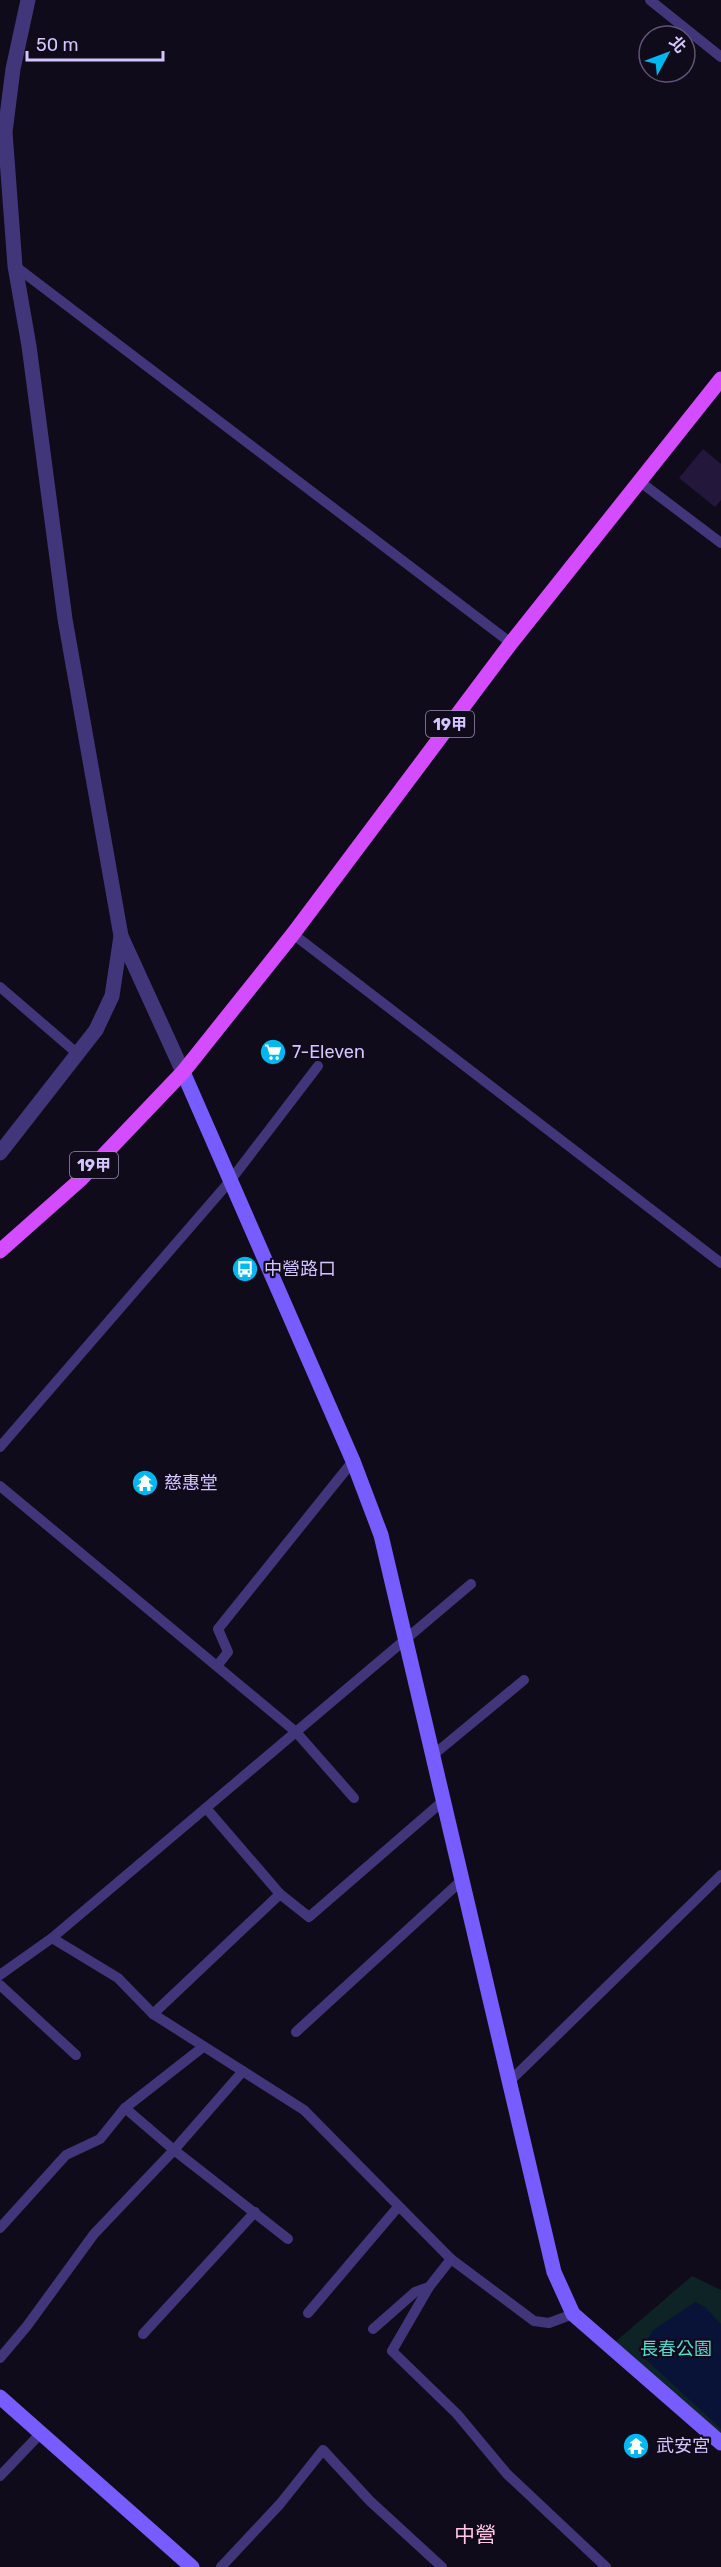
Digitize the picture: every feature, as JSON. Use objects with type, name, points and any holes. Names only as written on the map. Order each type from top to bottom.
[{"type":"main road","name":"19甲","points":[[0,1251],[80,1180],[183,1072],[293,934],[511,643],[721,379]]},
{"type":"street","points":[[28,0],[13,69],[5,132],[15,266],[65,619],[121,936],[353,1461],[381,1535],[554,2272],[573,2314],[721,2443]]},
{"type":"street","points":[[0,1153],[79,1055],[96,1030],[112,996],[121,936]]},
{"type":"street","points":[[0,2397],[192,2567]]},
{"type":"lane","points":[[650,0],[721,57]]},
{"type":"lane","points":[[15,266],[511,643]]},
{"type":"lane","points":[[639,481],[721,543]]},
{"type":"lane","points":[[293,934],[721,1263]]},
{"type":"lane","points":[[0,987],[79,1055]]},
{"type":"lane","points":[[0,1447],[230,1181],[318,1066]]},
{"type":"lane","points":[[217,1666],[228,1652],[218,1629],[353,1461]]},
{"type":"lane","points":[[0,1486],[296,1732],[354,1798]]},
{"type":"lane","points":[[0,1975],[52,1938],[471,1584]]},
{"type":"lane","points":[[432,1756],[524,1680]]},
{"type":"lane","points":[[206,1808],[280,1894],[309,1917],[443,1801]]},
{"type":"lane","points":[[510,2081],[721,1875]]},
{"type":"lane","points":[[296,2032],[462,1880]]},
{"type":"lane","points":[[153,2014],[280,1894]]},
{"type":"lane","points":[[52,1938],[118,1978],[153,2014],[304,2110],[451,2259],[534,2321],[549,2323],[573,2314]]},
{"type":"lane","points":[[0,1985],[76,2055]]},
{"type":"lane","points":[[0,2228],[66,2155],[100,2139],[125,2108],[203,2047]]},
{"type":"lane","points":[[0,2358],[27,2326],[94,2234],[174,2150],[243,2071]]},
{"type":"lane","points":[[125,2108],[174,2150],[288,2239]]},
{"type":"lane","points":[[308,2313],[398,2207]]},
{"type":"lane","points":[[143,2334],[255,2212]]},
{"type":"lane","points":[[451,2259],[429,2287],[392,2352],[457,2414],[507,2474],[606,2567]]},
{"type":"lane","points":[[373,2330],[415,2292],[429,2287]]},
{"type":"lane","points":[[0,2476],[41,2433]]},
{"type":"lane","points":[[221,2567],[279,2504],[323,2450],[370,2500],[442,2567]]},
{"type":"green space","name":"長春公園","points":[[692,2276],[721,2290],[721,2445],[607,2349]]},
{"type":"water","points":[[695,2302],[705,2307],[721,2324],[721,2429],[640,2354],[652,2331]]},
{"type":"building","points":[[703,449],[721,464],[721,500],[715,507],[679,478]]},
{"type":"place","name":"7-Eleven","points":[[273,1052]]},
{"type":"place","name":"中營路口","points":[[245,1269]]},
{"type":"place","name":"慈惠堂","points":[[145,1483]]},
{"type":"place","name":"武安宮","points":[[636,2446]]},
{"type":"district","name":"中營","points":[[475,2534]]}]
